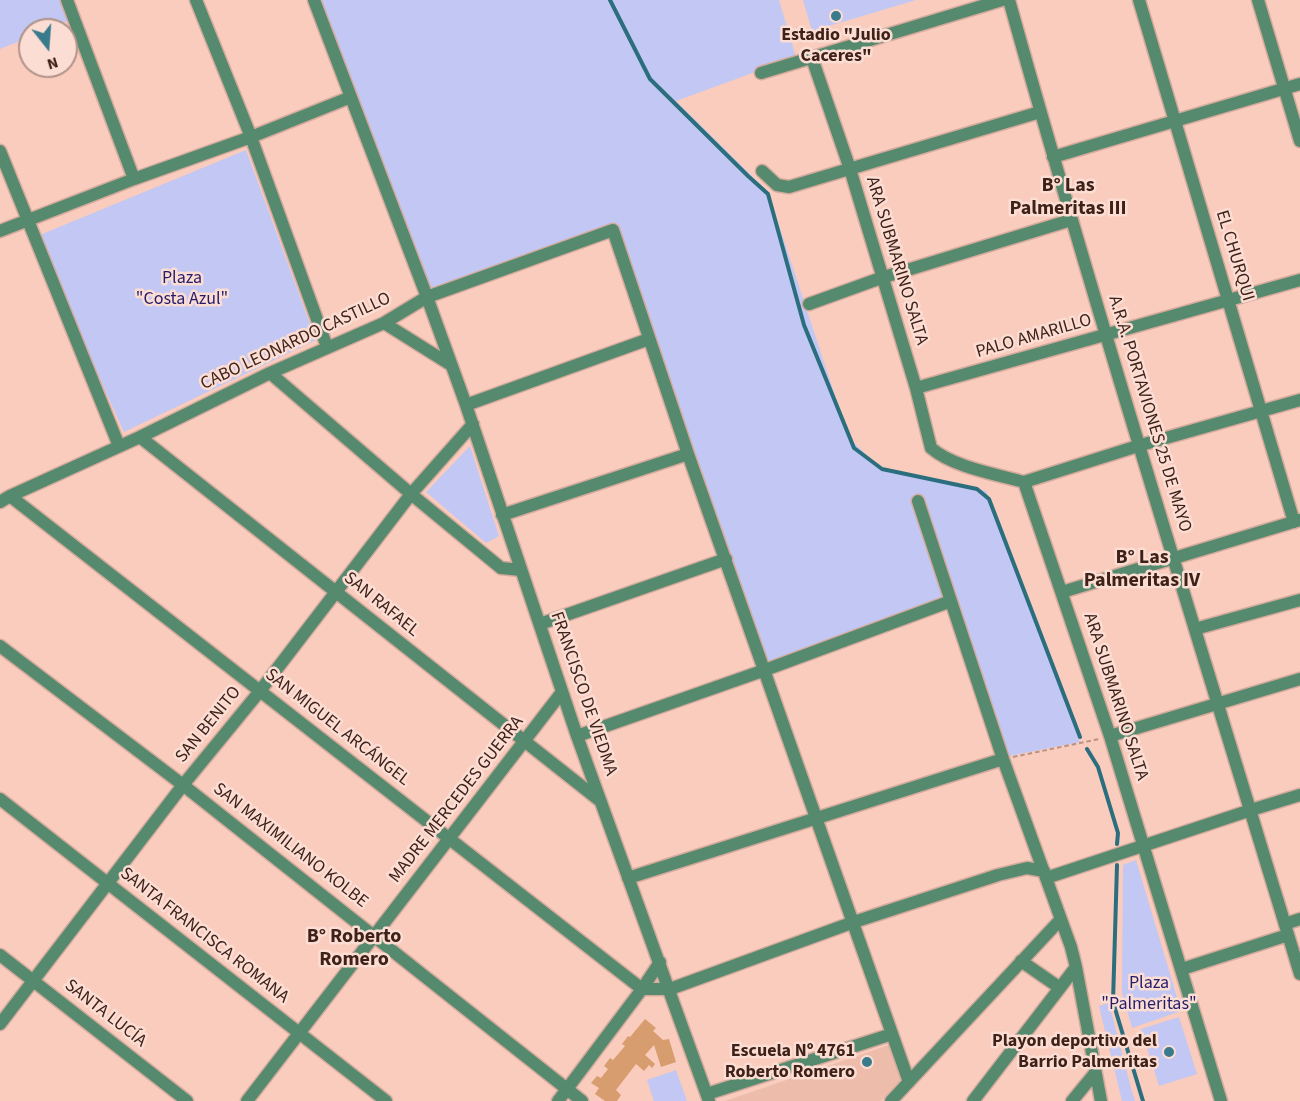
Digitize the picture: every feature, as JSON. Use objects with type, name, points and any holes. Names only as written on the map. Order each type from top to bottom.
[{"type":"street","points":[[67,0],[134,179]]},
{"type":"street","points":[[196,0],[251,137],[327,348]]},
{"type":"street","name":"FRANCISCO DE VIEDMA","points":[[314,0],[473,424],[577,736],[708,1098]]},
{"type":"street","points":[[761,73],[1002,0]]},
{"type":"street","name":"A.R.A. PORTAVIONES 25 DE MAYO","points":[[1009,0],[1105,335],[1141,445],[1300,974]]},
{"type":"street","name":"EL CHURQUI","points":[[1139,0],[1262,412],[1297,521]]},
{"type":"street","points":[[1258,0],[1300,141]]},
{"type":"street","name":"ARA SUBMARINO SALTA","points":[[812,58],[850,169],[931,448],[953,462],[1024,482],[1110,736],[1221,1101]]},
{"type":"street","points":[[1053,157],[1300,84]]},
{"type":"street","points":[[0,231],[351,97]]},
{"type":"street","points":[[762,171],[777,185],[789,187],[1040,112]]},
{"type":"street","points":[[0,151],[119,446]]},
{"type":"street","points":[[809,304],[881,278],[1071,220]]},
{"type":"street","name":"CABO LEONARDO CASTILLO","points":[[5,499],[140,437],[270,373],[384,323],[427,297],[613,230],[650,339]]},
{"type":"street","name":"PALO AMARILLO","points":[[915,388],[1300,280]]},
{"type":"street","points":[[384,323],[451,365]]},
{"type":"street","points":[[466,405],[650,339],[688,454],[909,1082]]},
{"type":"street","points":[[270,373],[411,495],[501,568],[522,570]]},
{"type":"street","points":[[1024,482],[1141,445],[1300,400]]},
{"type":"street","name":"SAN BENITO","points":[[0,1024],[183,785],[260,691],[411,495],[473,424]]},
{"type":"street","name":"SAN RAFAEL","points":[[140,437],[600,800]]},
{"type":"street","points":[[502,515],[688,454]]},
{"type":"street","name":"SAN MIGUEL ARCÁNGEL","points":[[5,499],[260,691],[642,989]]},
{"type":"street","points":[[918,501],[1003,759],[1076,967],[1101,1101]]},
{"type":"street","points":[[1062,592],[1297,521]]},
{"type":"street","points":[[540,624],[726,559]]},
{"type":"street","points":[[1195,629],[1300,600]]},
{"type":"street","points":[[577,736],[951,601]]},
{"type":"street","name":"SAN MAXIMILIANO KOLBE","points":[[0,646],[375,935],[582,1101]]},
{"type":"street","points":[[1110,736],[1300,679]]},
{"type":"street","name":"MADRE MERCEDES GUERRA","points":[[247,1101],[562,692]]},
{"type":"street","points":[[628,878],[1003,759]]},
{"type":"street","points":[[642,989],[670,989],[854,922],[998,875],[1027,868],[1045,875],[1300,795]]},
{"type":"street","name":"SANTA FRANCISCA ROMANA","points":[[0,799],[386,1101]]},
{"type":"street","points":[[896,1099],[909,1082],[1061,919]]},
{"type":"street","points":[[1182,969],[1287,930],[1300,919]]},
{"type":"street","name":"SANTA LUCÍA","points":[[0,955],[187,1101]]},
{"type":"street","points":[[1021,960],[1060,988]]},
{"type":"street","points":[[558,1101],[660,962]]},
{"type":"street","points":[[973,1101],[1076,967]]},
{"type":"street","points":[[708,1098],[892,1034]]},
{"type":"street","points":[[1072,1101],[1095,1073]]},
{"type":"path","points":[[1003,759],[1110,736]]},
{"type":"shaded area","name":"Escuela Nº 4761 Roberto Romero","points":[[889,1045],[902,1079],[881,1101],[725,1101]]},
{"type":"green space","points":[[0,0],[66,0],[73,18],[18,18],[18,42],[0,49]]},
{"type":"green space","points":[[316,0],[779,0],[796,57],[676,101],[768,192],[849,438],[882,470],[986,491],[1080,742],[1004,757],[952,600],[767,665],[614,229],[428,295]]},
{"type":"green space","name":"Estadio \"Julio Caceres\"","points":[[803,0],[916,0],[812,31]]},
{"type":"green space","name":"Plaza \"Costa Azul\"","points":[[246,150],[316,340],[124,432],[35,237]]},
{"type":"green space","points":[[470,446],[499,536],[486,543],[426,492]]},
{"type":"green space","name":"Plaza \"Palmeritas\"","points":[[1136,860],[1181,1011],[1132,1028],[1122,993],[1123,865]]},
{"type":"green space","points":[[1109,1003],[1135,1101],[1122,1101],[1099,1006]]},
{"type":"green space","name":"Playon deportivo del Barrio Palmeritas","points":[[1179,1017],[1197,1074],[1159,1086],[1141,1029]]},
{"type":"green space","points":[[676,1070],[687,1101],[654,1101],[647,1080]]},
{"type":"building","points":[[645,1019],[656,1028],[653,1031],[663,1040],[669,1039],[676,1062],[661,1067],[654,1045],[645,1055],[655,1064],[652,1068],[649,1065],[644,1071],[636,1064],[616,1090],[621,1095],[617,1101],[605,1101],[595,1094],[599,1088],[591,1083],[597,1076],[601,1078],[608,1069],[604,1066],[610,1058],[613,1060],[625,1046],[622,1044],[628,1036],[630,1037]]},
{"type":"waterway","points":[[610,0],[650,79],[768,194],[804,325],[854,448],[882,469],[977,489],[989,499],[1080,737]]},
{"type":"waterway","points":[[1087,749],[1098,767],[1118,833],[1117,844]]},
{"type":"waterway","points":[[1117,865],[1113,1002],[1143,1101]]},
{"type":"place","name":"Estadio \"Julio Caceres\"","points":[[836,16]]},
{"type":"place","name":"Playon deportivo del Barrio Palmeritas","points":[[1169,1052]]},
{"type":"place","name":"Escuela Nº 4761 Roberto Romero","points":[[867,1062]]},
{"type":"district","name":"B° Las Palmeritas III","points":[[1068,198]]},
{"type":"district","name":"B° Las Palmeritas IV","points":[[1142,570]]},
{"type":"district","name":"B° Roberto Romero","points":[[354,950]]}]
